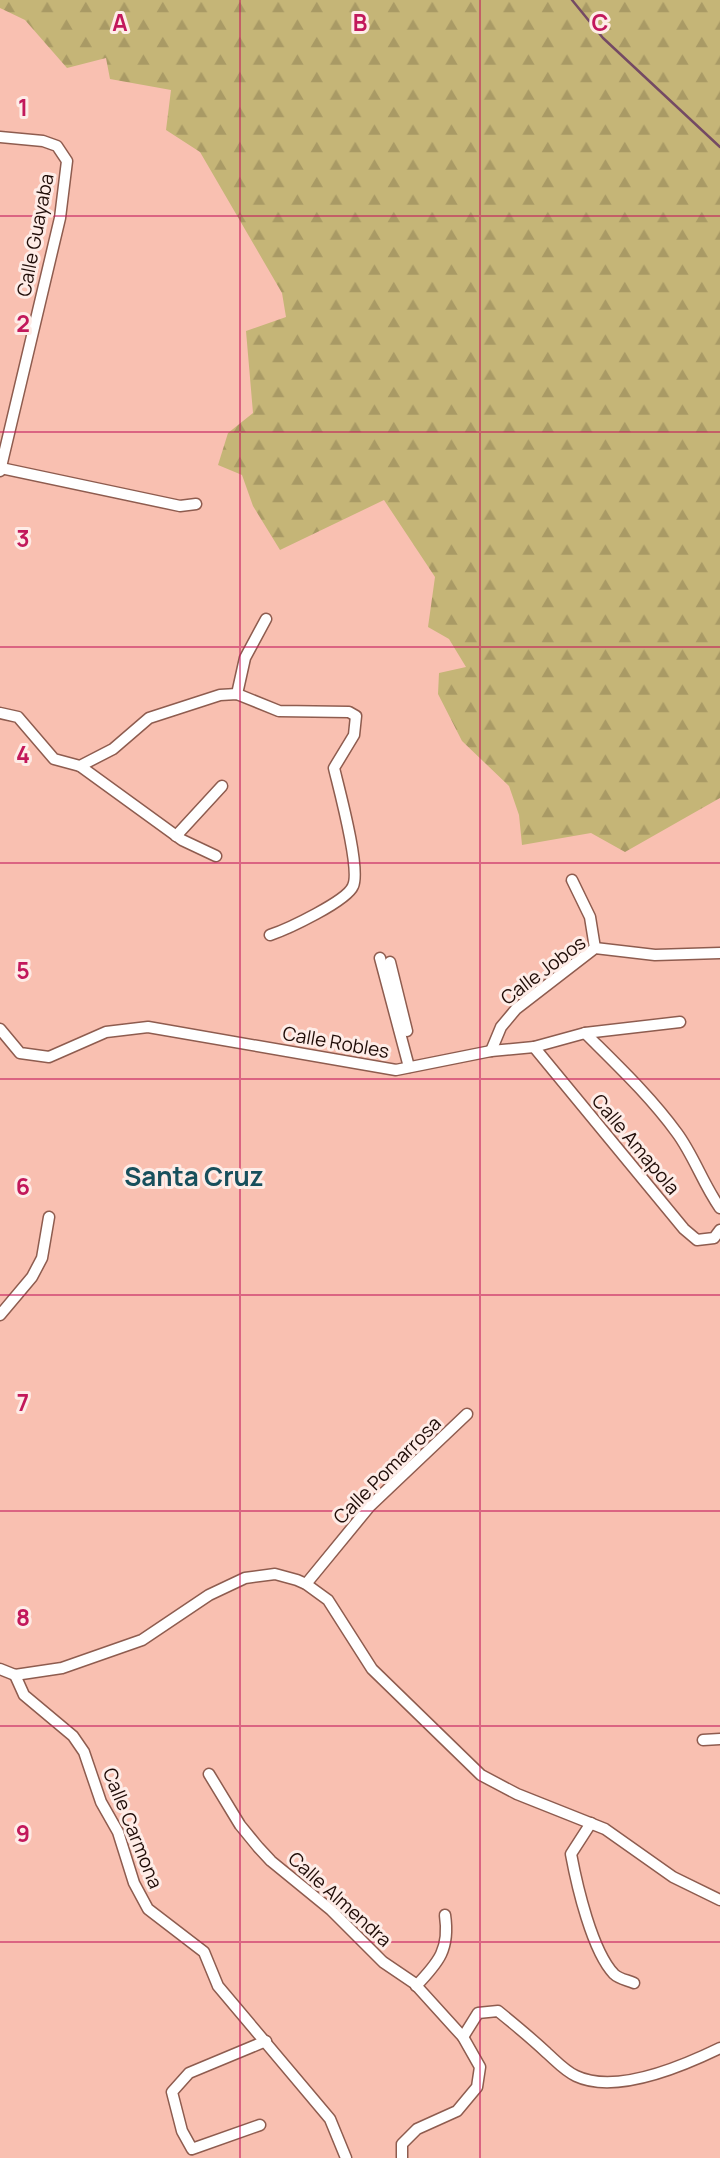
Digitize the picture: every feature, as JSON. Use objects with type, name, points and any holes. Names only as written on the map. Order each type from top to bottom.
[{"type":"street","name":"Calle Guayaba","points":[[0,137],[43,141],[57,146],[67,161],[60,218],[0,470]]},
{"type":"street","points":[[0,470],[180,506],[196,504]]},
{"type":"street","points":[[237,694],[245,658],[266,619]]},
{"type":"street","points":[[80,765],[113,749],[149,718],[220,695],[237,694],[279,711],[349,712],[356,716],[354,735],[334,768],[350,832],[355,883],[348,894],[291,928],[270,935]]},
{"type":"street","points":[[0,713],[18,717],[54,759],[80,765],[176,835],[216,856]]},
{"type":"street","points":[[176,835],[222,786]]},
{"type":"street","points":[[572,880],[590,918],[595,948]]},
{"type":"street","name":"Calle Jobos","points":[[491,1051],[500,1027],[516,1009],[595,948],[655,954],[720,953]]},
{"type":"street","points":[[385,960],[413,1067]]},
{"type":"street","name":"Calle Robles","points":[[0,1029],[20,1053],[49,1057],[106,1032],[148,1027],[396,1070],[491,1051],[534,1047],[585,1033],[680,1022]]},
{"type":"street","name":"Calle Amapola","points":[[585,1033],[650,1098],[679,1135],[720,1208]]},
{"type":"street","name":"Calle Amapola","points":[[534,1047],[684,1229],[697,1240],[714,1238],[720,1230]]},
{"type":"street","points":[[0,1315],[32,1277],[42,1258],[49,1217]]},
{"type":"street","name":"Calle Pomarrosa","points":[[306,1584],[370,1506],[467,1414]]},
{"type":"street","points":[[0,1670],[15,1675],[62,1668],[142,1640],[209,1594],[245,1578],[275,1574],[306,1584],[328,1601],[372,1669],[472,1769],[517,1794],[605,1829],[673,1877],[720,1900]]},
{"type":"street","name":"Calle Carmona","points":[[15,1675],[24,1695],[73,1736],[84,1752],[101,1802],[118,1832],[134,1883],[148,1909],[204,1952],[218,1986],[330,2119],[346,2158]]},
{"type":"street","points":[[703,1740],[720,1739]]},
{"type":"street","name":"Calle Almendra","points":[[209,1774],[240,1825],[271,1861],[331,1910],[383,1962],[416,1986],[463,2037],[480,2067],[477,2087],[457,2111],[417,2129],[402,2144],[402,2158]]},
{"type":"street","points":[[591,1823],[571,1854],[576,1881],[601,1955],[616,1976],[634,1983]]},
{"type":"street","points":[[416,1986],[433,1969],[445,1949],[448,1931],[445,1915]]},
{"type":"street","points":[[463,2037],[478,2012],[498,2011],[569,2072],[591,2081],[604,2082],[617,2082],[660,2072],[720,2048]]},
{"type":"street","points":[[260,2125],[192,2149],[182,2131],[172,2092],[189,2073],[266,2041]]},
{"type":"green space","points":[[0,0],[720,0],[720,798],[625,852],[591,833],[522,845],[519,815],[509,786],[462,741],[438,694],[439,673],[466,667],[449,639],[428,627],[435,577],[384,500],[280,550],[253,506],[242,475],[218,465],[228,433],[253,413],[246,331],[286,317],[282,293],[200,152],[166,130],[171,90],[110,79],[106,58],[67,68],[25,20],[0,8]]},
{"type":"waterway","points":[[572,0],[603,38],[720,147]]},
{"type":"district","name":"Santa Cruz","points":[[194,1177]]}]
